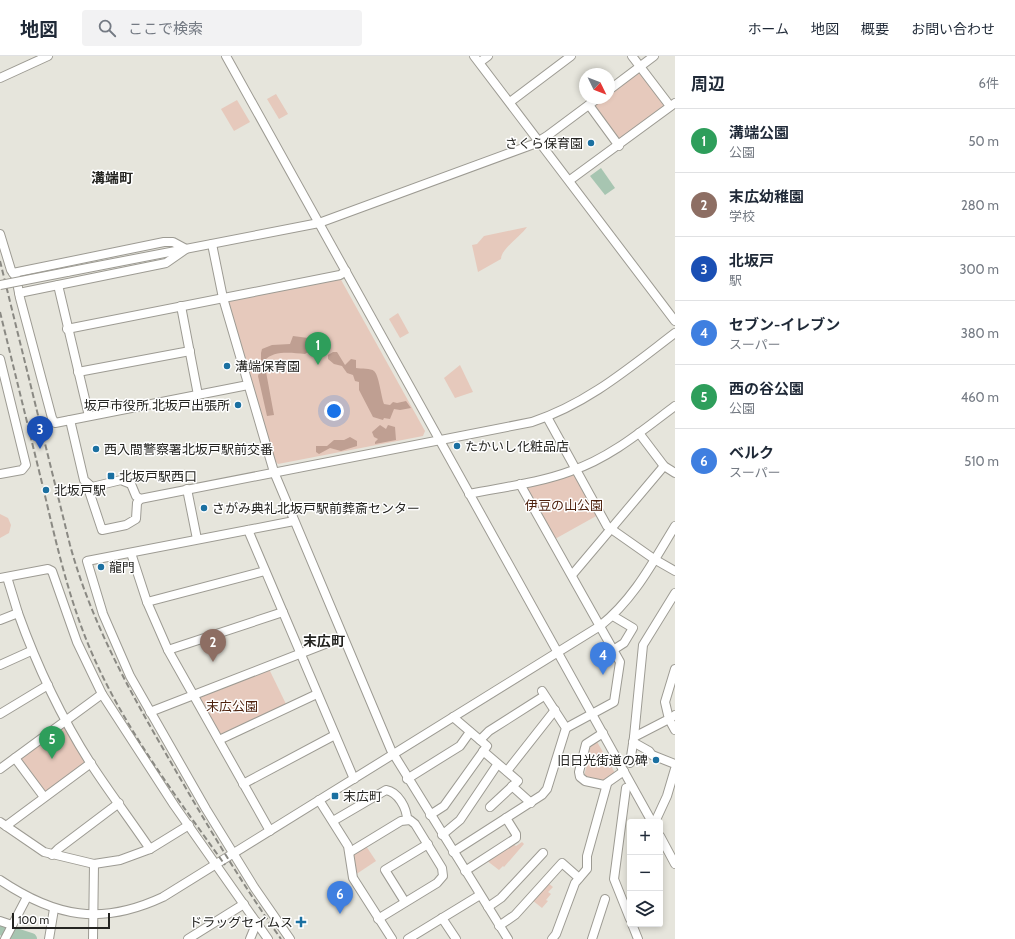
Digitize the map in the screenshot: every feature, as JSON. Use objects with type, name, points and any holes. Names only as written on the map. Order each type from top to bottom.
[{"type":"street","points":[[0,78],[48,56]]},
{"type":"street","points":[[226,56],[651,819]]},
{"type":"street","points":[[488,56],[477,59],[570,180],[675,321]]},
{"type":"street","points":[[510,102],[571,56]]},
{"type":"street","points":[[570,180],[619,146],[673,104],[632,56]]},
{"type":"street","points":[[615,85],[654,56]]},
{"type":"street","points":[[0,285],[319,223],[540,141],[589,105],[619,146]]},
{"type":"street","points":[[0,234],[12,272],[16,277],[52,421],[57,423],[248,385]]},
{"type":"street","points":[[12,272],[164,242],[173,242],[186,249]]},
{"type":"street","points":[[212,244],[223,298],[274,472],[343,637],[393,754],[407,779],[508,939]]},
{"type":"street","points":[[19,293],[166,263],[186,249]]},
{"type":"street","points":[[67,329],[340,275],[346,271]]},
{"type":"street","points":[[58,285],[67,329],[89,416]]},
{"type":"street","points":[[180,306],[198,395]]},
{"type":"street","points":[[92,487],[90,494],[102,530],[133,522],[137,514],[137,503],[140,499],[516,426],[547,417],[591,396],[675,333]]},
{"type":"street","points":[[78,372],[190,351]]},
{"type":"street","points":[[0,359],[26,465],[22,470],[0,474]]},
{"type":"street","points":[[469,494],[520,484],[576,469],[609,453],[675,406]]},
{"type":"street","points":[[547,417],[611,530],[675,572]]},
{"type":"street","points":[[70,420],[84,480],[92,487]]},
{"type":"street","points":[[639,433],[664,466],[675,473]]},
{"type":"street","points":[[572,575],[664,466]]},
{"type":"street","points":[[92,487],[122,480],[127,481],[131,484],[136,496],[140,499]]},
{"type":"street","points":[[453,852],[542,795],[551,782],[566,728],[615,700],[620,662],[520,484]]},
{"type":"street","points":[[187,489],[197,539]]},
{"type":"street","points":[[290,939],[233,854],[150,712],[119,654],[103,614],[87,562],[294,521]]},
{"type":"street","points":[[0,880],[27,897],[54,909],[73,913],[94,914],[126,911],[163,897],[600,626],[613,616],[633,594],[675,526]]},
{"type":"street","points":[[248,530],[354,779]]},
{"type":"street","points":[[131,553],[147,602],[168,650],[270,831]]},
{"type":"street","points":[[150,849],[91,763],[66,720],[31,650],[4,578],[48,569],[52,571],[77,642],[102,694],[129,737],[268,939]]},
{"type":"street","points":[[147,602],[265,571]]},
{"type":"street","points":[[630,762],[634,740],[643,645],[675,593]]},
{"type":"street","points":[[168,650],[283,612]]},
{"type":"street","points":[[0,620],[18,613]]},
{"type":"street","points":[[613,616],[633,628],[624,644],[613,650]]},
{"type":"street","points":[[150,712],[343,637]]},
{"type":"street","points":[[0,666],[31,650]]},
{"type":"street","points":[[675,668],[665,702],[672,717],[675,730]]},
{"type":"street","points":[[0,714],[48,685]]},
{"type":"street","points":[[480,740],[489,731],[543,693],[566,728]]},
{"type":"street","points":[[0,769],[102,694]]},
{"type":"street","points":[[219,740],[317,694]]},
{"type":"street","points":[[507,771],[555,710]]},
{"type":"street","points":[[430,815],[444,806],[487,746],[453,717]]},
{"type":"street","points":[[634,740],[672,717]]},
{"type":"street","points":[[407,779],[460,746],[470,732]]},
{"type":"street","points":[[603,733],[586,744],[579,775],[585,781],[601,785],[607,784],[624,771]]},
{"type":"street","points":[[243,784],[335,735]]},
{"type":"street","points":[[634,740],[650,751],[652,755],[675,764]]},
{"type":"street","points":[[483,752],[518,781],[490,807]]},
{"type":"street","points":[[15,758],[44,798]]},
{"type":"street","points":[[91,763],[44,798],[3,824],[44,852],[94,864],[120,860],[150,849],[189,825]]},
{"type":"street","points":[[442,835],[460,820],[497,765]]},
{"type":"street","points":[[654,819],[666,796],[675,769]]},
{"type":"street","points":[[552,939],[556,934],[575,883],[587,869],[587,856],[607,784]]},
{"type":"street","points":[[512,786],[531,803]]},
{"type":"street","points":[[626,788],[614,879],[627,912]]},
{"type":"street","points":[[333,822],[386,790],[396,794],[406,810],[407,820]]},
{"type":"street","points":[[319,800],[348,846],[350,852],[352,878],[392,939]]},
{"type":"street","points":[[52,855],[119,803]]},
{"type":"street","points":[[465,871],[516,838],[516,834],[506,818]]},
{"type":"street","points":[[350,852],[400,821],[407,820],[415,824],[442,868],[443,876],[437,883],[378,919]]},
{"type":"street","points":[[663,842],[675,864]]},
{"type":"street","points":[[405,902],[385,870],[428,844]]},
{"type":"street","points":[[488,908],[501,898],[542,853]]},
{"type":"street","points":[[499,926],[515,915],[562,863],[579,878]]},
{"type":"street","points":[[94,864],[94,939]]},
{"type":"street","points":[[408,939],[480,895]]},
{"type":"street","points":[[5,938],[27,897]]},
{"type":"street","points":[[592,939],[605,899]]},
{"type":"street","points":[[188,939],[244,904]]},
{"type":"street","points":[[49,939],[54,909]]},
{"type":"street","points":[[442,918],[456,939]]},
{"type":"street","points":[[0,921],[12,926]]},
{"type":"street","points":[[250,939],[257,922]]},
{"type":"street","points":[[633,927],[638,939]]},
{"type":"green space","points":[[640,72],[665,107],[618,140],[594,106],[596,104],[615,104],[615,89]]},
{"type":"green space","points":[[276,94],[288,114],[279,119],[267,99]]},
{"type":"green space","points":[[237,100],[250,122],[234,131],[221,109]]},
{"type":"green space","points":[[527,227],[507,247],[501,259],[478,272],[472,245],[477,244],[484,236]]},
{"type":"green space","points":[[340,278],[425,431],[423,436],[278,464],[275,461],[228,300]]},
{"type":"green space","points":[[398,313],[409,333],[400,338],[389,319]]},
{"type":"green space","points":[[460,365],[473,392],[455,398],[444,378]]},
{"type":"green space","name":"伊豆の山公園","points":[[572,474],[576,475],[598,515],[555,539],[527,488],[527,485]]},
{"type":"green space","points":[[0,514],[8,518],[11,525],[9,533],[0,538]]},
{"type":"green space","name":"末広公園","points":[[269,669],[286,704],[222,736],[219,734],[199,697]]},
{"type":"green space","points":[[63,726],[66,726],[86,760],[85,763],[45,793],[19,758]]},
{"type":"green space","points":[[596,740],[615,773],[605,782],[586,779],[584,776],[588,761],[585,760],[588,747]]},
{"type":"green space","points":[[522,842],[524,844],[504,867],[503,866],[499,870],[486,860],[513,844],[516,846]]},
{"type":"green space","points":[[366,846],[376,861],[355,875],[353,854]]},
{"type":"green space","points":[[548,883],[553,887],[548,892],[551,894],[546,900],[548,901],[542,908],[532,900]]},
{"type":"shaded area","points":[[601,168],[615,188],[605,195],[590,176]]},
{"type":"shaded area","points":[[293,336],[308,338],[311,350],[305,354],[289,353],[273,355],[264,361],[274,415],[267,416],[258,376],[261,367],[262,349],[272,345],[290,344]]},
{"type":"shaded area","points":[[333,352],[337,352],[345,365],[351,359],[356,360],[356,368],[373,370],[376,373],[384,404],[390,405],[393,402],[397,403],[406,401],[411,408],[400,410],[394,409],[390,419],[384,418],[383,420],[373,417],[359,390],[359,382],[355,381],[353,375],[347,373],[342,366],[334,364],[328,359],[328,355]]},
{"type":"shaded area","points":[[380,425],[386,429],[388,425],[395,427],[396,440],[375,444],[378,439],[374,437],[372,432]]},
{"type":"shaded area","points":[[350,437],[357,441],[357,446],[341,451],[330,448],[319,454],[316,452],[316,446],[327,446],[334,440],[344,440]]},
{"type":"waterway","points":[[0,929],[31,939]]},
{"type":"railway","points":[[0,261],[70,545],[100,628],[112,655],[154,733],[223,850],[281,939]]},
{"type":"railway","points":[[0,312],[58,550],[70,594],[85,637],[107,685],[138,739],[225,865]]},
{"type":"place","name":"さくら保育園","points":[[591,143]]},
{"type":"place","name":"溝端公園","points":[[318,365]]},
{"type":"place","name":"溝端保育園","points":[[227,366]]},
{"type":"place","name":"坂戸市役所 北坂戸出張所","points":[[238,405]]},
{"type":"place","name":"たかいし化粧品店","points":[[457,446]]},
{"type":"place","name":"北坂戸","points":[[40,449]]},
{"type":"place","name":"西入間警察署北坂戸駅前交番","points":[[96,449]]},
{"type":"place","name":"北坂戸駅西口","points":[[111,476]]},
{"type":"place","name":"北坂戸駅","points":[[46,490]]},
{"type":"place","name":"さがみ典礼北坂戸駅前葬斎センター","points":[[204,508]]},
{"type":"place","name":"龍門","points":[[101,567]]},
{"type":"place","name":"末広幼稚園","points":[[213,662]]},
{"type":"place","name":"セブン-イレブン","points":[[603,675]]},
{"type":"place","name":"西の谷公園","points":[[52,759]]},
{"type":"place","name":"旧日光街道の碑","points":[[656,760]]},
{"type":"place","name":"末広町","points":[[335,796]]},
{"type":"place","name":"ベルク","points":[[340,914]]},
{"type":"place","name":"ドラッグセイムス","points":[[301,922]]},
{"type":"district","name":"溝端町","points":[[112,178]]},
{"type":"district","name":"末広町","points":[[324,641]]}]
